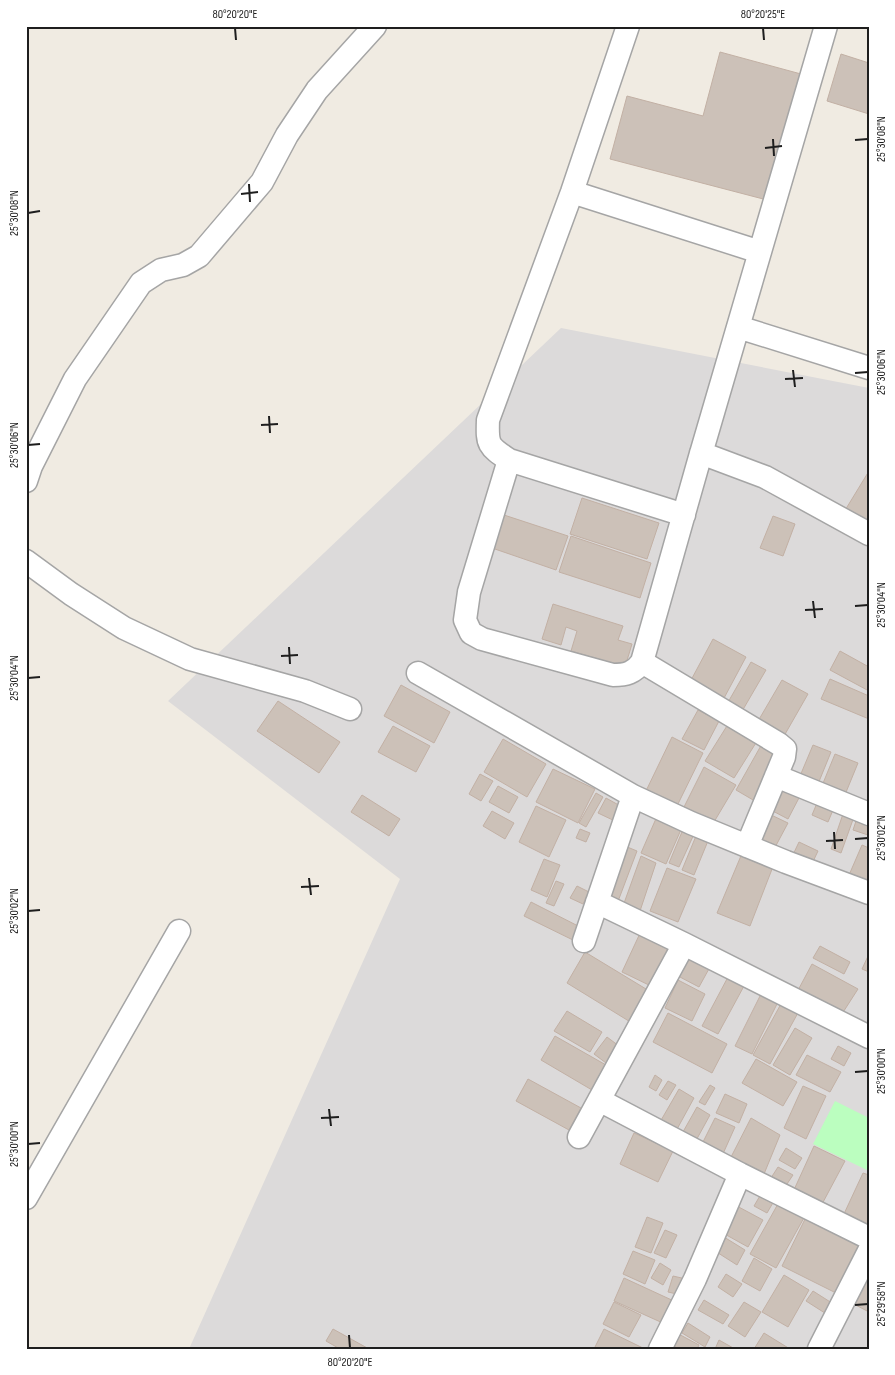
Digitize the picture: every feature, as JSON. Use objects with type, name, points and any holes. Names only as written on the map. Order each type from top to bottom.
[{"type":"street","points":[[26,480],[31,466],[75,379],[141,283],[160,270],[183,265],[199,256],[262,182],[287,135],[318,90],[375,26]]},
{"type":"street","points":[[628,26],[572,192],[488,420],[487,436],[492,448],[508,460],[684,515]]},
{"type":"street","points":[[508,460],[469,592],[465,620],[471,633],[482,639],[613,675],[625,675],[636,670],[642,662],[826,26]]},
{"type":"street","points":[[572,192],[760,252]]},
{"type":"street","points":[[738,327],[869,368]]},
{"type":"street","points":[[701,454],[765,477],[869,534]]},
{"type":"street","points":[[26,561],[70,594],[124,628],[190,659],[306,691],[350,709]]},
{"type":"street","points":[[642,662],[785,749],[784,757],[747,846]]},
{"type":"street","points":[[418,673],[633,796],[747,846],[869,893]]},
{"type":"street","points":[[776,776],[869,814]]},
{"type":"street","points":[[584,941],[633,796]]},
{"type":"street","points":[[597,902],[869,1037]]},
{"type":"street","points":[[26,1198],[179,931]]},
{"type":"street","points":[[579,1138],[684,944]]},
{"type":"street","points":[[599,1100],[740,1174],[869,1238]]},
{"type":"street","points":[[660,1349],[695,1279],[740,1174]]},
{"type":"street","points":[[820,1349],[869,1251]]},
{"type":"shaded area","points":[[561,328],[869,388],[869,1349],[189,1349],[400,879],[168,701]]},
{"type":"green space","points":[[835,1101],[869,1118],[869,1171],[813,1144]]},
{"type":"building","points":[[720,52],[801,74],[767,200],[610,159],[627,96],[703,116]]},
{"type":"building","points":[[841,54],[869,63],[869,114],[827,101]]},
{"type":"building","points":[[869,471],[869,527],[844,512]]},
{"type":"building","points":[[582,498],[659,523],[647,559],[570,534]]},
{"type":"building","points":[[504,515],[568,536],[556,570],[492,548]]},
{"type":"building","points":[[773,516],[795,524],[783,556],[760,548]]},
{"type":"building","points":[[571,536],[651,563],[640,598],[559,572]]},
{"type":"building","points":[[553,604],[623,626],[618,640],[632,644],[625,667],[571,651],[577,631],[566,627],[561,645],[542,639]]},
{"type":"building","points":[[713,639],[746,657],[723,700],[690,682]]},
{"type":"building","points":[[840,651],[869,667],[869,691],[830,670]]},
{"type":"building","points":[[751,662],[766,670],[741,713],[727,704]]},
{"type":"building","points":[[830,679],[869,696],[869,719],[821,699]]},
{"type":"building","points":[[782,680],[808,694],[780,743],[754,728]]},
{"type":"building","points":[[401,685],[450,712],[434,743],[384,716]]},
{"type":"building","points":[[278,701],[340,742],[319,773],[257,731]]},
{"type":"building","points":[[698,710],[719,721],[704,750],[682,739]]},
{"type":"building","points":[[730,721],[759,738],[734,778],[705,761]]},
{"type":"building","points":[[393,726],[430,746],[416,772],[378,752]]},
{"type":"building","points":[[672,737],[703,753],[676,808],[645,793]]},
{"type":"building","points":[[503,739],[546,764],[527,797],[484,772]]},
{"type":"building","points":[[763,742],[781,753],[760,804],[736,790]]},
{"type":"building","points":[[813,745],[831,752],[818,784],[800,776]]},
{"type":"building","points":[[835,754],[858,763],[842,802],[819,793]]},
{"type":"building","points":[[704,767],[736,785],[711,827],[681,813]]},
{"type":"building","points":[[553,769],[595,789],[578,823],[536,802]]},
{"type":"building","points":[[480,774],[493,781],[481,801],[469,794]]},
{"type":"building","points":[[498,786],[518,797],[509,813],[489,802]]},
{"type":"building","points":[[781,786],[800,796],[788,819],[769,809]]},
{"type":"building","points":[[596,793],[603,797],[586,827],[579,823]]},
{"type":"building","points":[[362,795],[400,819],[389,836],[351,812]]},
{"type":"building","points":[[606,798],[624,808],[617,822],[598,813]]},
{"type":"building","points":[[817,803],[833,810],[828,822],[812,815]]},
{"type":"building","points":[[536,806],[566,820],[549,857],[519,842]]},
{"type":"building","points":[[492,811],[514,823],[505,839],[483,826]]},
{"type":"building","points":[[844,811],[855,814],[841,853],[831,849]]},
{"type":"building","points":[[767,813],[788,823],[772,853],[752,842]]},
{"type":"building","points":[[658,814],[683,825],[666,864],[641,853]]},
{"type":"building","points":[[857,818],[869,822],[868,835],[853,830]]},
{"type":"building","points":[[684,827],[695,832],[679,867],[669,863]]},
{"type":"building","points":[[580,829],[590,833],[586,842],[576,838]]},
{"type":"building","points":[[698,831],[710,836],[694,875],[682,870]]},
{"type":"building","points":[[799,842],[818,851],[809,870],[790,861]]},
{"type":"building","points":[[620,844],[637,851],[617,904],[603,898]]},
{"type":"building","points":[[862,845],[869,848],[869,892],[846,882]]},
{"type":"building","points":[[743,851],[774,864],[750,926],[717,913]]},
{"type":"building","points":[[641,856],[656,863],[639,914],[623,906]]},
{"type":"building","points":[[544,859],[560,865],[547,897],[531,890]]},
{"type":"building","points":[[667,868],[696,879],[678,922],[650,911]]},
{"type":"building","points":[[556,881],[564,884],[554,906],[546,903]]},
{"type":"building","points":[[577,886],[589,892],[583,904],[570,898]]},
{"type":"building","points":[[531,902],[584,929],[577,942],[524,916]]},
{"type":"building","points":[[642,929],[673,944],[653,987],[622,972]]},
{"type":"building","points":[[820,946],[850,962],[844,974],[813,958]]},
{"type":"building","points":[[585,952],[651,992],[632,1023],[567,983]]},
{"type":"building","points":[[869,954],[869,972],[862,969]]},
{"type":"building","points":[[689,956],[710,967],[699,987],[678,976]]},
{"type":"building","points":[[812,964],[858,989],[840,1017],[796,994]]},
{"type":"building","points":[[728,977],[744,986],[718,1034],[702,1026]]},
{"type":"building","points":[[678,980],[705,994],[692,1021],[665,1008]]},
{"type":"building","points":[[762,992],[779,1000],[752,1054],[735,1046]]},
{"type":"building","points":[[782,1002],[799,1011],[770,1064],[753,1055]]},
{"type":"building","points":[[567,1011],[602,1032],[590,1052],[554,1031]]},
{"type":"building","points":[[668,1013],[727,1044],[712,1073],[653,1042]]},
{"type":"building","points":[[795,1028],[812,1038],[790,1075],[773,1065]]},
{"type":"building","points":[[555,1036],[606,1065],[592,1090],[541,1060]]},
{"type":"building","points":[[607,1037],[619,1046],[606,1063],[594,1054]]},
{"type":"building","points":[[838,1046],[851,1053],[844,1066],[831,1059]]},
{"type":"building","points":[[807,1055],[841,1072],[830,1092],[796,1075]]},
{"type":"building","points":[[756,1059],[797,1082],[783,1106],[742,1083]]},
{"type":"building","points":[[655,1075],[662,1080],[656,1091],[649,1087]]},
{"type":"building","points":[[528,1079],[581,1108],[569,1130],[516,1101]]},
{"type":"building","points":[[668,1081],[676,1085],[667,1100],[659,1095]]},
{"type":"building","points":[[710,1085],[715,1088],[705,1105],[699,1102]]},
{"type":"building","points":[[803,1086],[826,1096],[806,1139],[784,1128]]},
{"type":"building","points":[[679,1089],[694,1098],[676,1131],[660,1122]]},
{"type":"building","points":[[725,1094],[747,1104],[739,1123],[716,1113]]},
{"type":"building","points":[[697,1107],[710,1115],[693,1146],[679,1139]]},
{"type":"building","points":[[715,1118],[735,1127],[722,1156],[701,1146]]},
{"type":"building","points":[[751,1118],[780,1135],[764,1174],[730,1159]]},
{"type":"building","points":[[634,1133],[673,1151],[658,1182],[620,1164]]},
{"type":"building","points":[[814,1146],[845,1161],[821,1206],[793,1192]]},
{"type":"building","points":[[786,1148],[802,1158],[795,1169],[779,1160]]},
{"type":"building","points":[[778,1167],[793,1175],[783,1190],[769,1181]]},
{"type":"building","points":[[863,1173],[869,1175],[869,1228],[843,1216]]},
{"type":"building","points":[[761,1194],[774,1201],[767,1213],[754,1206]]},
{"type":"building","points":[[779,1202],[805,1216],[776,1268],[750,1254]]},
{"type":"building","points":[[735,1205],[763,1220],[748,1247],[721,1232]]},
{"type":"building","points":[[807,1215],[867,1245],[842,1296],[782,1266]]},
{"type":"building","points":[[647,1217],[663,1223],[651,1253],[635,1247]]},
{"type":"building","points":[[665,1230],[677,1235],[666,1258],[654,1253]]},
{"type":"building","points":[[724,1237],[745,1250],[737,1265],[715,1251]]},
{"type":"building","points":[[633,1251],[655,1260],[645,1284],[623,1274]]},
{"type":"building","points":[[754,1258],[772,1269],[760,1291],[742,1281]]},
{"type":"building","points":[[660,1263],[671,1270],[663,1285],[651,1278]]},
{"type":"building","points":[[869,1269],[869,1312],[850,1302]]},
{"type":"building","points":[[726,1274],[742,1284],[733,1297],[718,1287]]},
{"type":"building","points":[[784,1275],[809,1290],[788,1327],[762,1312]]},
{"type":"building","points":[[673,1276],[686,1279],[681,1295],[668,1292]]},
{"type":"building","points":[[624,1278],[676,1302],[665,1324],[614,1301]]},
{"type":"building","points":[[813,1291],[835,1305],[828,1315],[806,1301]]},
{"type":"building","points":[[704,1300],[729,1315],[723,1324],[698,1310]]},
{"type":"building","points":[[614,1302],[641,1315],[629,1337],[603,1324]]},
{"type":"building","points":[[744,1302],[761,1312],[745,1337],[728,1326]]},
{"type":"building","points":[[688,1323],[710,1337],[705,1347],[682,1333]]},
{"type":"building","points":[[333,1329],[369,1349],[340,1349],[326,1341]]},
{"type":"building","points":[[604,1329],[645,1349],[594,1349]]},
{"type":"building","points":[[673,1331],[699,1345],[697,1349],[679,1349],[667,1342]]},
{"type":"building","points":[[764,1333],[790,1349],[754,1349]]},
{"type":"building","points":[[719,1340],[735,1349],[715,1349]]}]
